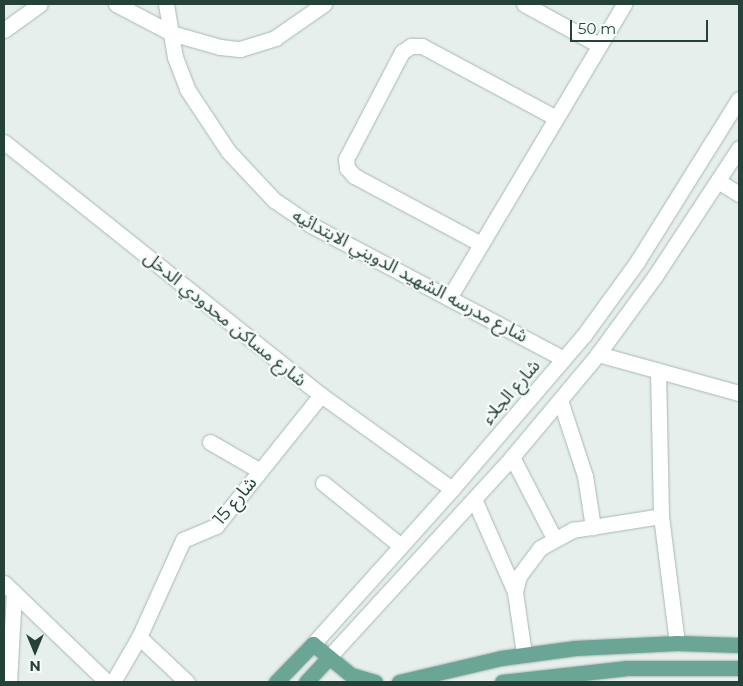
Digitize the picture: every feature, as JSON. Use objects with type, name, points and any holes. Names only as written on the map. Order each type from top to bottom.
[{"type":"main road","points":[[399,682],[524,654],[617,644],[677,642],[739,645]]},
{"type":"main road","points":[[313,644],[351,675],[375,682]]},
{"type":"main road","name":"شارع الجلاء","points":[[276,682],[313,644]]},
{"type":"main road","points":[[306,682],[329,658]]},
{"type":"main road","points":[[502,682],[627,668],[739,668]]},
{"type":"street","points":[[4,30],[40,4]]},
{"type":"street","points":[[116,4],[171,34],[220,48],[260,45],[324,4]]},
{"type":"street","name":"شارع مدرسه الشهيد الدويني الابتدائيه","points":[[166,4],[171,34],[187,89],[228,151],[257,185],[311,225],[564,358]]},
{"type":"street","points":[[524,4],[599,45]]},
{"type":"street","points":[[449,298],[624,4]]},
{"type":"street","points":[[481,244],[354,176],[347,168],[346,159],[402,52],[411,46],[422,46],[556,118]]},
{"type":"street","name":"شارع الجلاء","points":[[313,644],[452,490],[564,358],[624,281],[739,99]]},
{"type":"street","name":"شارع مساكن محدودي الدخل","points":[[4,142],[321,395],[452,490]]},
{"type":"street","points":[[329,658],[474,500],[598,354],[656,276],[739,148]]},
{"type":"street","points":[[718,181],[739,194]]},
{"type":"street","points":[[598,354],[739,393]]},
{"type":"street","points":[[658,371],[662,516],[677,642]]},
{"type":"street","name":"شارع 15","points":[[113,682],[139,637],[183,540],[216,526],[321,395]]},
{"type":"street","points":[[560,400],[585,476],[593,527]]},
{"type":"street","points":[[210,442],[260,471]]},
{"type":"street","points":[[512,457],[554,538]]},
{"type":"street","points":[[323,483],[401,546]]},
{"type":"street","points":[[474,500],[515,592],[524,654]]},
{"type":"street","points":[[515,592],[528,561],[554,538],[593,527],[662,516]]},
{"type":"street","points":[[9,588],[9,682]]},
{"type":"street","points":[[9,588],[107,682]]},
{"type":"street","points":[[139,637],[186,682]]}]
